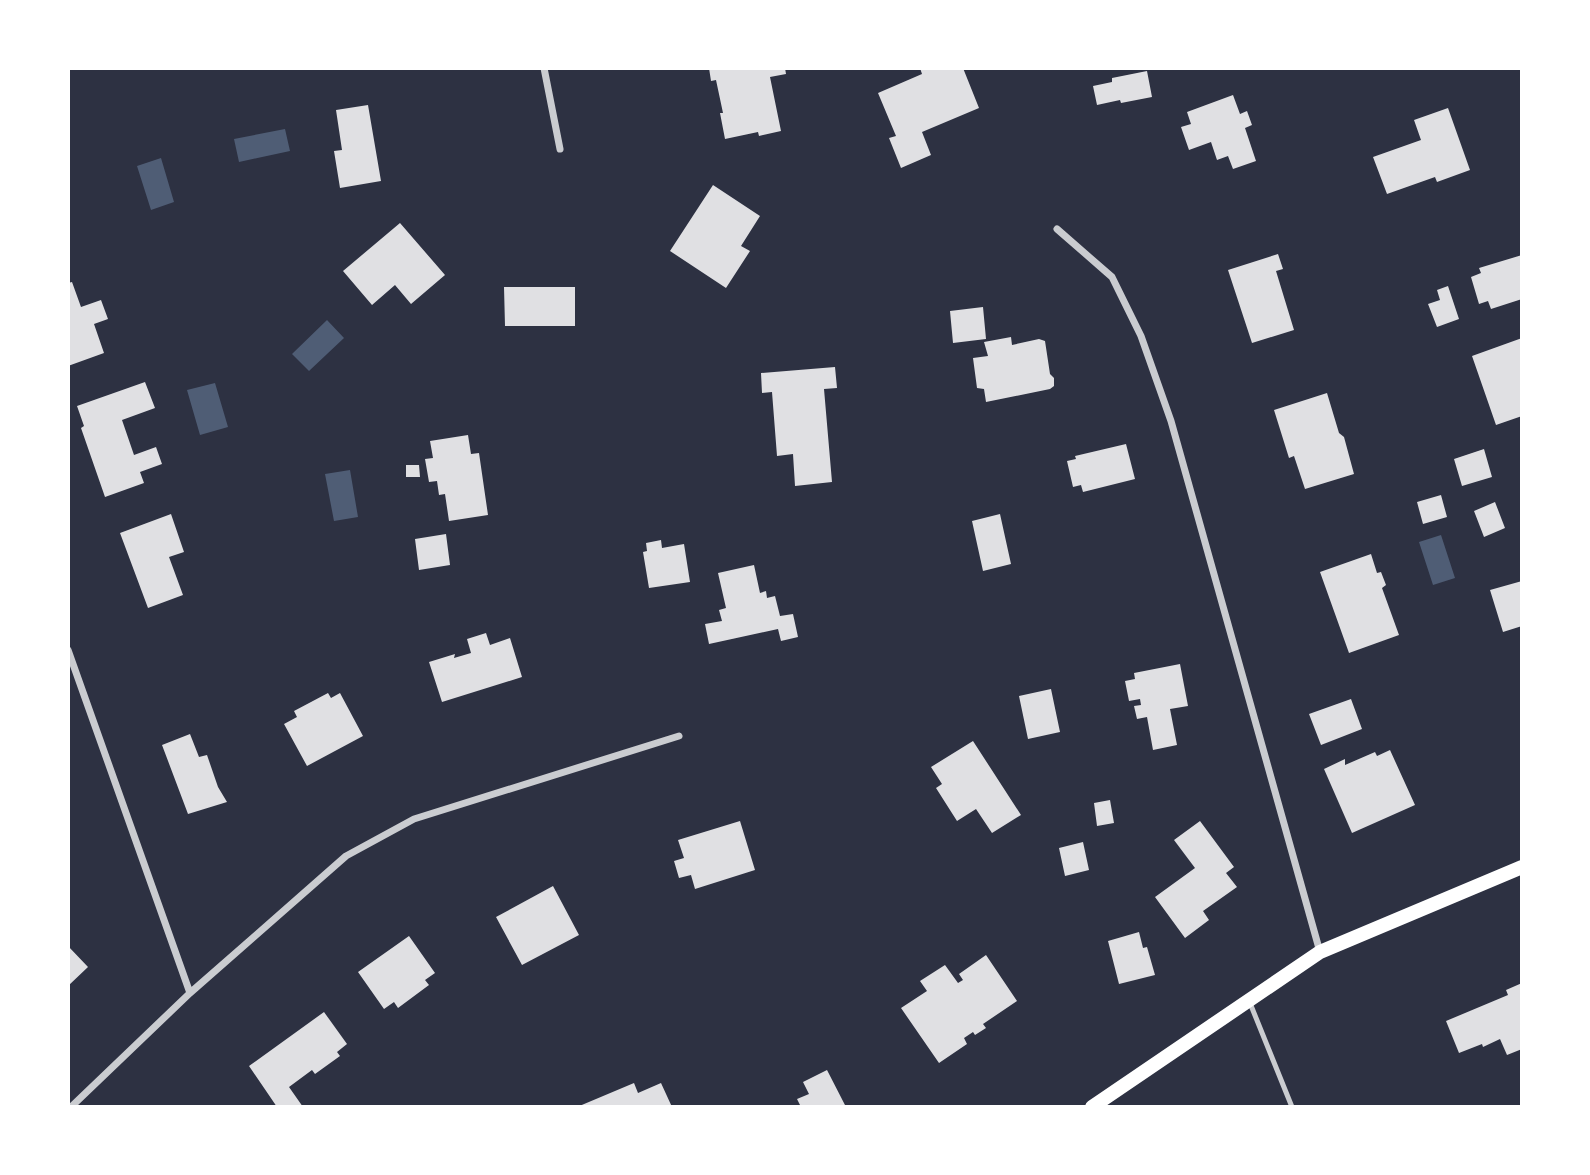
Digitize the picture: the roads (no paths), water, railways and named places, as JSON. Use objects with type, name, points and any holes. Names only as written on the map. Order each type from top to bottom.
[{"type":"main road","points":[[1092,1107],[1320,952],[1522,867]]},
{"type":"street","points":[[544,68],[560,149]]},
{"type":"street","points":[[1057,229],[1112,277],[1141,336],[1171,421],[1320,952]]},
{"type":"street","points":[[68,650],[190,993]]},
{"type":"street","points":[[71,1107],[190,993],[346,856],[414,818],[679,736]]},
{"type":"lane","points":[[1248,1000],[1292,1107]]},
{"type":"water","points":[[285,129],[290,151],[239,162],[234,139]]},
{"type":"water","points":[[161,158],[174,202],[151,210],[137,166]]},
{"type":"water","points":[[327,320],[344,338],[309,371],[292,354]]},
{"type":"water","points":[[215,383],[228,427],[200,435],[187,390]]},
{"type":"water","points":[[350,470],[358,517],[334,521],[325,474]]},
{"type":"water","points":[[1441,535],[1455,578],[1433,585],[1419,542]]}]
